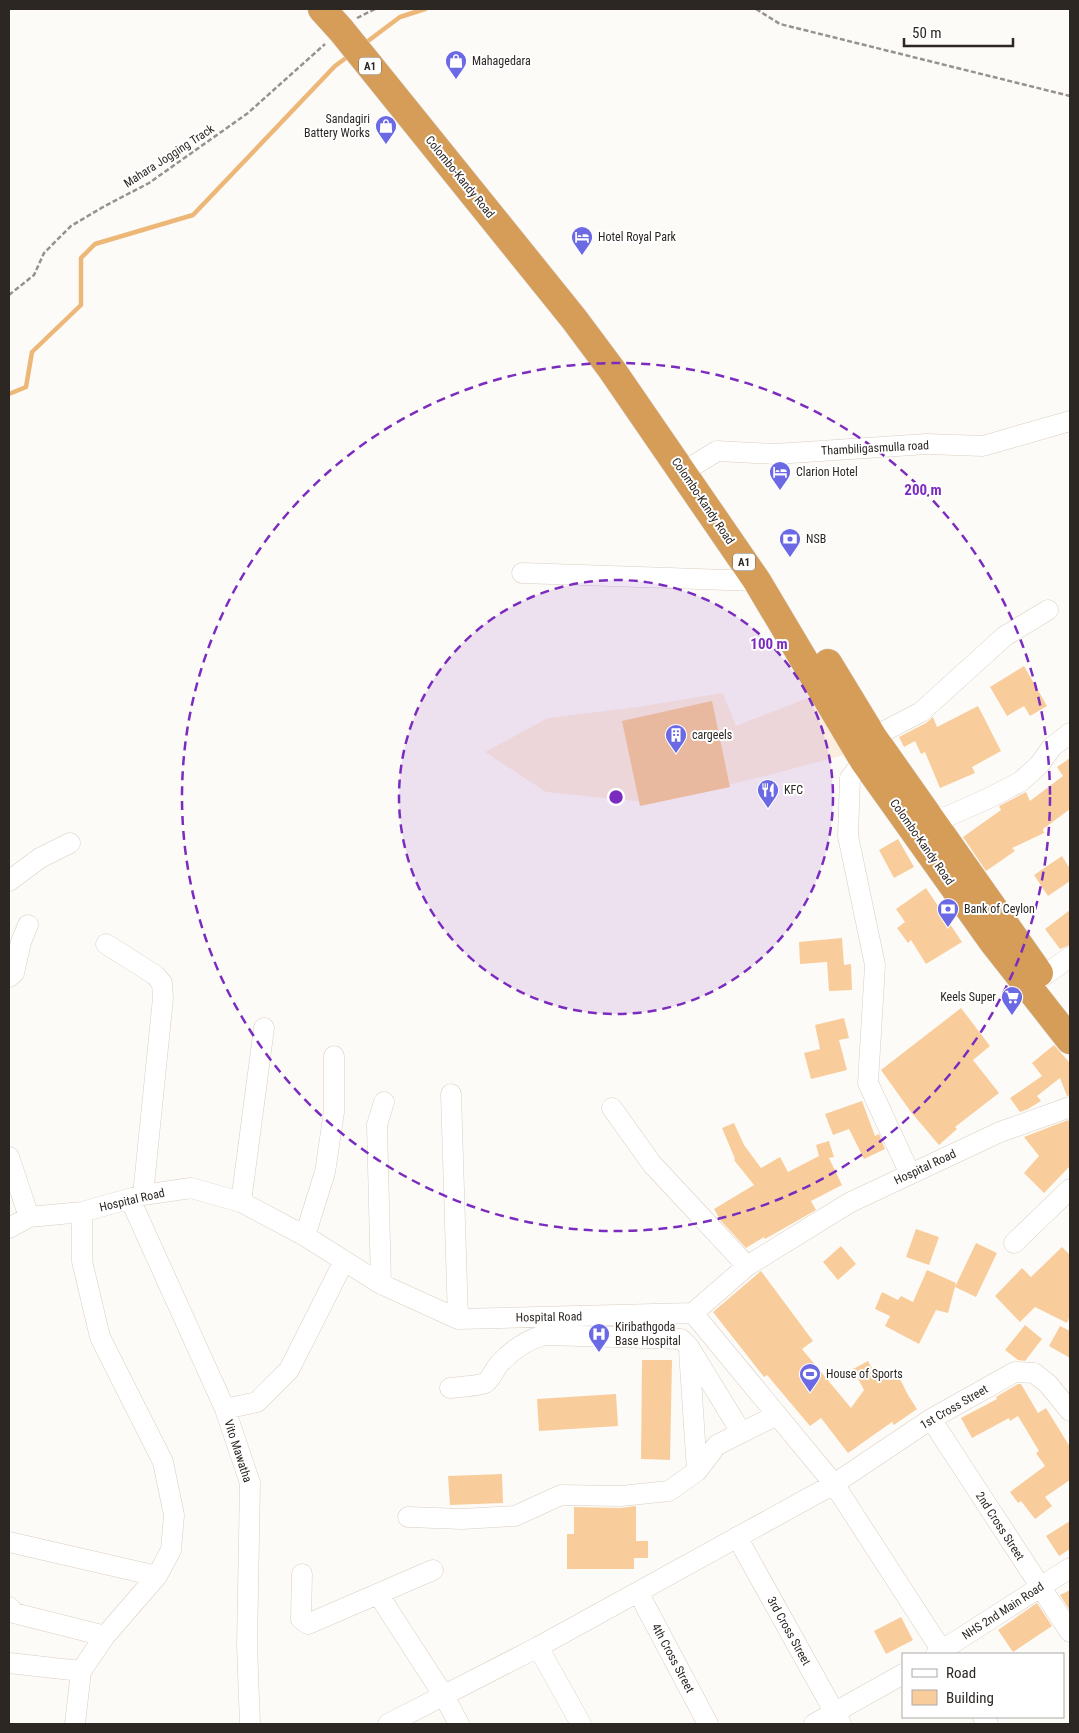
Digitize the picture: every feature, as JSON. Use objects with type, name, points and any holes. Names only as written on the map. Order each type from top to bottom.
[{"type":"highway","name":"Colombo-Kandy Road","points":[[322,9],[354,21],[402,91],[574,319],[778,580],[869,749]]},
{"type":"highway","name":"Colombo-Kandy Road","points":[[691,467],[757,581],[916,818],[993,942],[1070,1040]]},
{"type":"highway","name":"Colombo-Kandy Road","points":[[916,818],[1070,1012]]},
{"type":"street","name":"Thambiligasmulla road","points":[[691,467],[717,451],[724,450],[775,454],[927,444],[983,446],[1070,421]]},
{"type":"street","points":[[522,573],[757,581]]},
{"type":"street","points":[[910,1174],[868,1083],[874,965],[848,836],[850,778],[869,749],[921,712],[1005,636],[1048,610]]},
{"type":"street","points":[[916,818],[944,818],[1020,782],[1052,748],[1070,733]]},
{"type":"street","points":[[9,881],[40,858],[70,843]]},
{"type":"street","points":[[9,977],[14,973],[21,942],[28,925]]},
{"type":"street","points":[[106,944],[155,975],[162,984],[163,998],[137,1197]]},
{"type":"street","points":[[1042,977],[1070,957]]},
{"type":"street","points":[[241,1202],[264,1028]]},
{"type":"street","points":[[305,1236],[325,1172],[334,1112],[334,1056]]},
{"type":"street","points":[[451,1094],[458,1319]]},
{"type":"street","points":[[381,1284],[377,1125],[384,1102]]},
{"type":"street","name":"Hospital Road","points":[[9,1228],[29,1217],[82,1212],[137,1197],[191,1188],[241,1202],[305,1236],[381,1284],[458,1319],[693,1313],[748,1266],[848,1203],[1000,1132],[1070,1107]]},
{"type":"street","points":[[612,1108],[652,1164],[748,1266]]},
{"type":"street","points":[[9,1157],[29,1217]]},
{"type":"street","points":[[1014,1243],[1070,1190]]},
{"type":"street","name":"Vito Mawatha","points":[[137,1197],[224,1409],[250,1483],[247,1646],[250,1724]]},
{"type":"street","points":[[74,1724],[81,1671],[105,1636],[157,1576],[171,1550],[174,1515],[162,1462],[100,1337],[82,1261],[82,1212]]},
{"type":"street","points":[[224,1409],[258,1402],[289,1370],[344,1261]]},
{"type":"street","points":[[693,1313],[834,1484],[941,1653]]},
{"type":"street","points":[[450,1388],[484,1383],[513,1352],[533,1338],[545,1335],[681,1339],[689,1348],[741,1432]]},
{"type":"street","points":[[689,1348],[696,1470]]},
{"type":"street","name":"1st Cross Street","points":[[388,1724],[538,1647],[834,1484],[931,1419],[1015,1372],[1034,1373],[1048,1384],[1070,1411]]},
{"type":"street","points":[[408,1517],[462,1519],[515,1516],[561,1495],[621,1496],[668,1491],[696,1470],[717,1445],[777,1415]]},
{"type":"street","name":"2nd Cross Street","points":[[931,1419],[1070,1632]]},
{"type":"street","name":"3rd Cross Street","points":[[737,1537],[838,1719]]},
{"type":"street","points":[[9,1542],[157,1576]]},
{"type":"street","name":"NHS 2nd Main Road","points":[[941,1653],[1070,1568]]},
{"type":"street","points":[[302,1574],[301,1619],[308,1624],[433,1570]]},
{"type":"street","name":"4th Cross Street","points":[[638,1592],[708,1724]]},
{"type":"street","points":[[378,1594],[444,1696],[459,1724]]},
{"type":"street","points":[[9,1607],[14,1613],[105,1636]]},
{"type":"street","points":[[538,1647],[581,1724]]},
{"type":"street","points":[[9,1663],[81,1671]]},
{"type":"street","points":[[814,1724],[838,1719],[902,1675]]},
{"type":"path","points":[[756,9],[780,24],[1070,96]]},
{"type":"path","name":"Mahara Jogging Track","points":[[9,295],[34,275],[44,253],[71,226],[149,182],[248,113],[354,21]]},
{"type":"shaded area","points":[[723,693],[736,726],[813,696],[844,755],[653,803],[546,792],[485,752],[548,718],[637,707]]},
{"type":"building","points":[[1024,666],[1047,706],[1030,716],[1024,706],[1007,716],[990,687]]},
{"type":"building","name":"cargeels","points":[[712,701],[730,787],[640,806],[622,721]]},
{"type":"building","points":[[978,706],[1001,751],[972,767],[975,773],[940,788],[925,752],[921,754],[915,741],[904,747],[899,737],[926,723],[933,717],[937,727]]},
{"type":"building","points":[[1070,758],[1070,809],[1043,829],[1044,833],[1012,848],[1015,851],[986,871],[963,837],[1001,810],[999,806],[1026,792],[1030,801],[1063,776],[1057,767]]},
{"type":"building","points":[[898,839],[914,867],[894,878],[879,850]]},
{"type":"building","points":[[1062,856],[1070,869],[1070,881],[1048,896],[1034,875]]},
{"type":"building","points":[[926,888],[962,942],[926,964],[911,940],[908,943],[897,928],[905,922],[896,909]]},
{"type":"building","points":[[1070,910],[1070,945],[1060,949],[1045,929]]},
{"type":"building","points":[[842,938],[844,965],[851,964],[852,990],[829,991],[827,962],[800,964],[799,942]]},
{"type":"building","points":[[961,1008],[990,1046],[973,1060],[999,1093],[955,1127],[957,1129],[939,1145],[911,1112],[881,1070]]},
{"type":"building","points":[[844,1018],[849,1038],[839,1040],[847,1070],[811,1079],[804,1053],[820,1049],[815,1025]]},
{"type":"building","points":[[1054,1045],[1070,1063],[1070,1095],[1067,1096],[1060,1078],[1037,1096],[1041,1101],[1020,1112],[1010,1098],[1042,1076],[1032,1063]]},
{"type":"building","points":[[862,1101],[875,1136],[879,1134],[885,1149],[864,1159],[849,1129],[833,1135],[825,1114]]},
{"type":"building","points":[[1068,1120],[1070,1124],[1070,1166],[1044,1193],[1024,1173],[1039,1156],[1024,1137]]},
{"type":"building","points":[[734,1123],[744,1145],[761,1168],[780,1157],[788,1172],[819,1156],[816,1145],[829,1141],[834,1157],[829,1158],[842,1185],[811,1201],[816,1210],[746,1248],[721,1221],[714,1209],[754,1185],[734,1160],[722,1128]]},
{"type":"building","points":[[916,1229],[939,1237],[929,1265],[906,1257]]},
{"type":"building","points":[[976,1243],[997,1253],[976,1297],[955,1287]]},
{"type":"building","points":[[841,1246],[856,1264],[838,1280],[823,1262]]},
{"type":"building","points":[[1062,1247],[1070,1255],[1070,1316],[1067,1323],[1035,1307],[1020,1322],[995,1296],[1022,1268],[1031,1277]]},
{"type":"building","points":[[927,1270],[956,1283],[948,1313],[936,1310],[919,1344],[885,1326],[890,1316],[875,1309],[882,1292],[898,1300],[901,1296],[913,1302]]},
{"type":"building","points":[[761,1271],[813,1341],[802,1349],[851,1408],[864,1390],[853,1369],[868,1361],[878,1379],[896,1371],[917,1409],[894,1425],[892,1422],[848,1453],[821,1418],[810,1426],[767,1375],[764,1377],[713,1312]]},
{"type":"building","points":[[1025,1325],[1042,1339],[1025,1361],[1018,1360],[1005,1350]]},
{"type":"building","points":[[1060,1326],[1070,1331],[1070,1358],[1049,1346]]},
{"type":"building","points":[[642,1360],[672,1360],[670,1460],[641,1459]]},
{"type":"building","points":[[1021,1384],[1038,1413],[1046,1408],[1070,1447],[1070,1480],[1045,1497],[1052,1506],[1035,1519],[1021,1501],[1018,1503],[1010,1492],[1045,1466],[1036,1453],[1039,1451],[1018,1416],[1010,1421],[1009,1418],[972,1438],[961,1418],[997,1399],[996,1397]]},
{"type":"building","points":[[616,1394],[618,1426],[539,1431],[537,1399]]},
{"type":"building","points":[[502,1474],[503,1503],[450,1505],[448,1476]]},
{"type":"building","points":[[636,1506],[636,1541],[648,1541],[648,1558],[634,1558],[634,1569],[567,1569],[567,1534],[574,1534],[574,1507],[621,1508]]},
{"type":"building","points":[[1070,1521],[1070,1549],[1059,1556],[1046,1536]]},
{"type":"building","points":[[1070,1590],[1070,1611],[1060,1595]]},
{"type":"building","points":[[1037,1603],[1052,1626],[1013,1652],[998,1630]]},
{"type":"building","points":[[901,1617],[913,1640],[886,1654],[874,1631]]},
{"type":"waterway","points":[[364,44],[400,17],[425,9]]},
{"type":"waterway","points":[[9,394],[26,387],[32,352],[81,305],[81,258],[95,244],[193,215],[335,66],[350,55]]},
{"type":"place","name":"Mahagedara","points":[[456,80]]},
{"type":"place","name":"Sandagiri Battery Works","points":[[386,145]]},
{"type":"place","name":"Hotel Royal Park","points":[[582,256]]},
{"type":"place","name":"Clarion Hotel","points":[[780,491]]},
{"type":"place","name":"NSB","points":[[790,558]]},
{"type":"place","name":"cargeels","points":[[676,754]]},
{"type":"place","name":"KFC","points":[[768,809]]},
{"type":"place","name":"Bank of Ceylon","points":[[948,928]]},
{"type":"place","name":"Keels Super","points":[[1012,1016]]},
{"type":"place","name":"Kiribathgoda Base Hospital","points":[[599,1353]]},
{"type":"place","name":"House of Sports","points":[[810,1393]]}]
